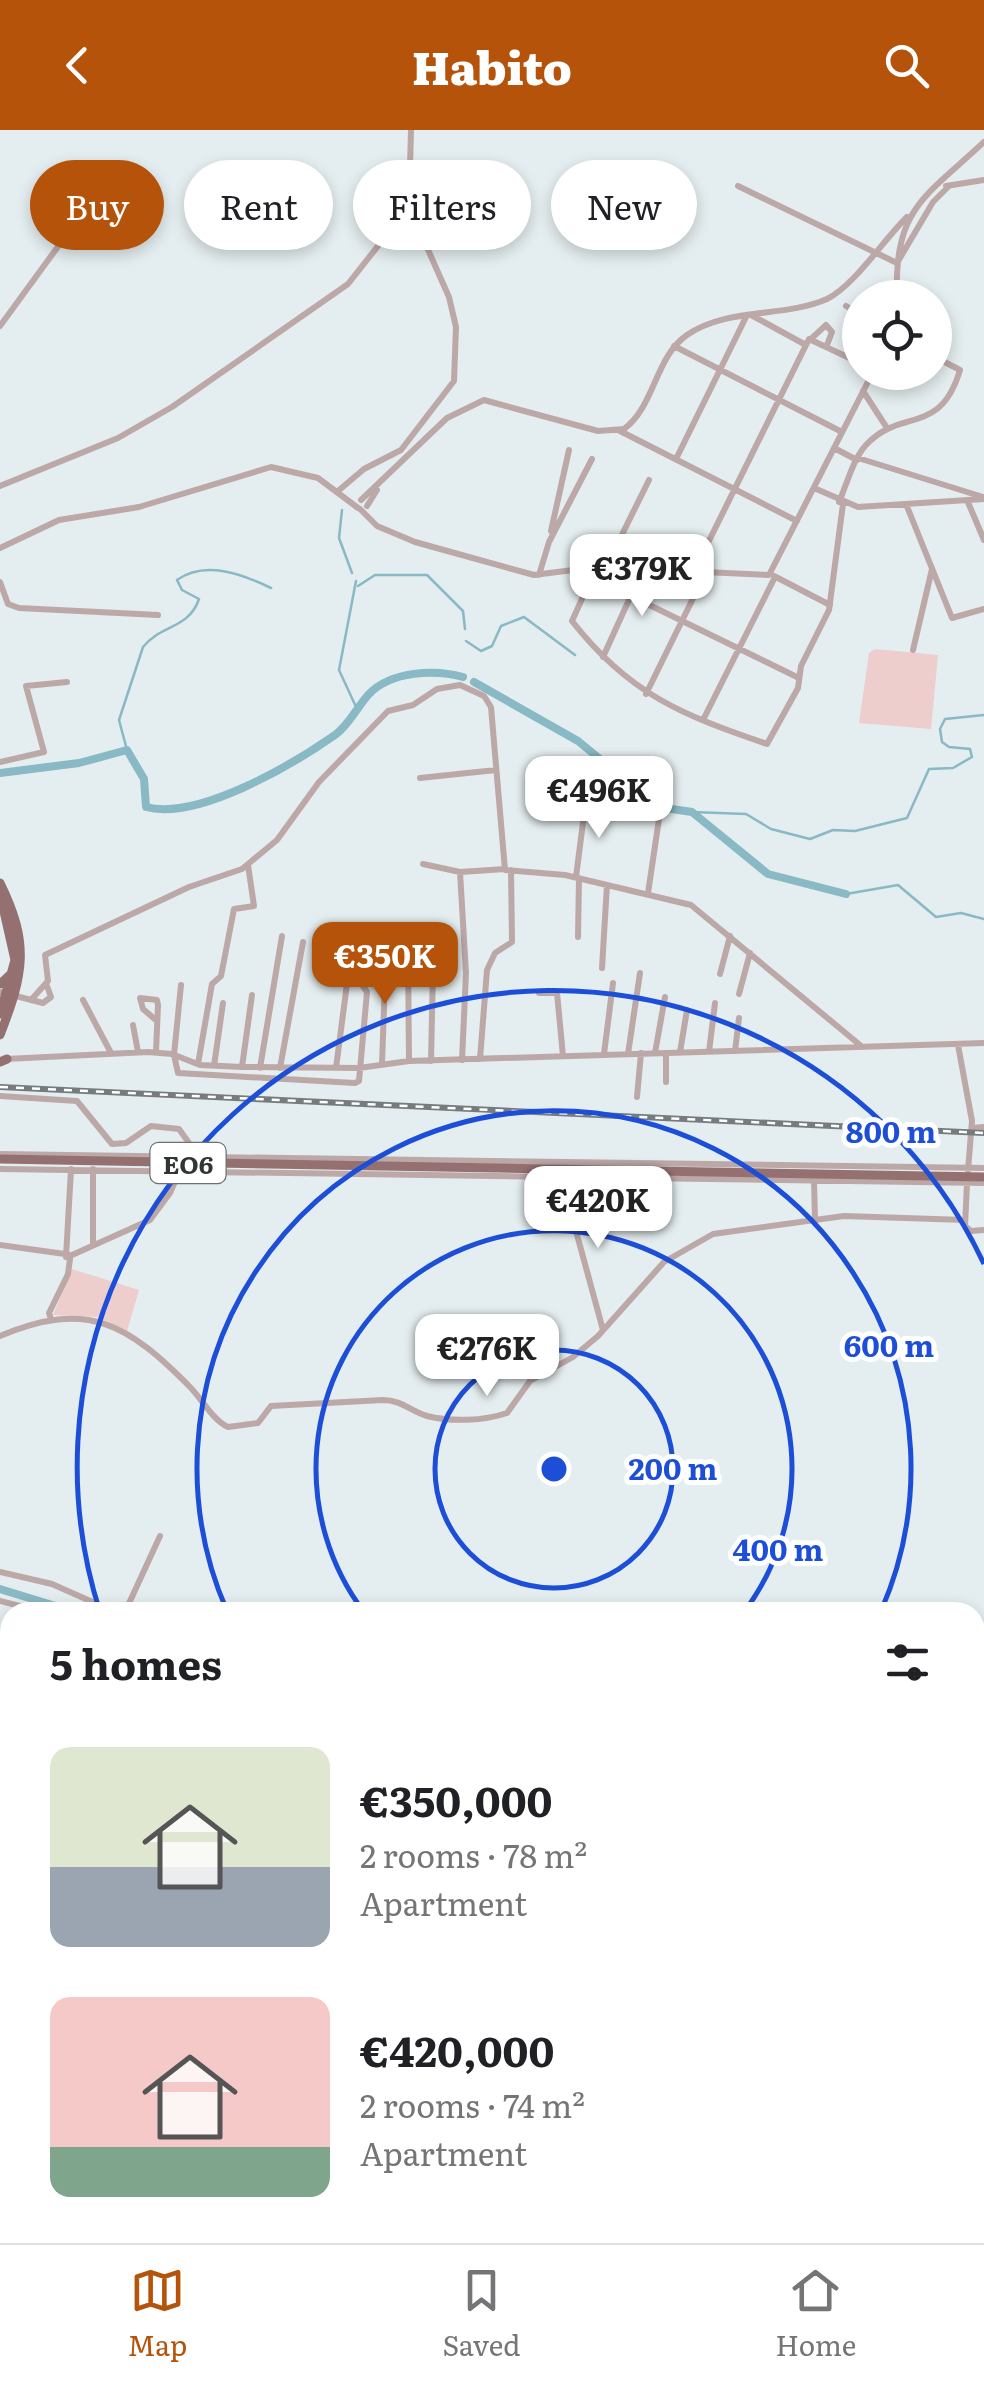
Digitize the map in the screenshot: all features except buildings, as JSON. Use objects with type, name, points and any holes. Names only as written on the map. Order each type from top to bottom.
[{"type":"main road","points":[[0,883],[20,937],[23,964],[0,1035]]},
{"type":"main road","points":[[0,896],[13,934],[14,970],[12,993],[1,1012]]},
{"type":"main road","name":"ΕΟ6","points":[[0,1161],[396,1169],[604,1166],[786,1174],[984,1175]]},
{"type":"street","points":[[411,130],[411,160]]},
{"type":"street","points":[[619,430],[637,416],[674,346],[698,328],[829,298],[984,142]]},
{"type":"street","points":[[939,184],[984,180]]},
{"type":"street","points":[[738,186],[897,263]]},
{"type":"street","points":[[897,263],[932,202],[950,186]]},
{"type":"street","points":[[897,280],[897,263],[908,217]]},
{"type":"street","points":[[0,326],[56,250]]},
{"type":"street","points":[[0,486],[118,438],[172,407],[348,284],[375,250]]},
{"type":"street","points":[[342,495],[364,470],[402,450],[454,381],[456,327],[449,297],[427,250]]},
{"type":"street","points":[[749,315],[806,346]]},
{"type":"street","points":[[676,459],[749,315]]},
{"type":"street","points":[[694,571],[806,346],[822,326],[828,326],[832,332],[827,345]]},
{"type":"street","points":[[812,338],[842,353]]},
{"type":"street","points":[[674,346],[842,432]]},
{"type":"street","points":[[952,366],[960,370],[952,387]]},
{"type":"street","points":[[596,567],[572,621],[603,657],[646,694],[767,744],[830,605],[841,503],[858,459],[887,428],[932,415],[944,404],[951,390]]},
{"type":"street","points":[[704,720],[863,391],[887,428]]},
{"type":"street","points":[[362,505],[452,414],[484,400],[575,426],[619,430],[797,521]]},
{"type":"street","points":[[834,448],[984,498]]},
{"type":"street","points":[[539,575],[569,450]]},
{"type":"street","points":[[549,542],[592,459]]},
{"type":"street","points":[[0,548],[59,520],[147,505],[255,469],[296,470],[362,505],[385,529],[415,542],[539,575],[596,567],[773,575],[830,605]]},
{"type":"street","points":[[606,567],[648,480]]},
{"type":"street","points":[[557,500],[578,486]]},
{"type":"street","points":[[814,488],[841,503],[906,504],[984,498]]},
{"type":"street","points":[[967,500],[984,540]]},
{"type":"street","points":[[906,504],[954,620],[984,609]]},
{"type":"street","points":[[603,657],[643,569]]},
{"type":"street","points":[[913,650],[932,569]]},
{"type":"street","points":[[646,694],[706,572]]},
{"type":"street","points":[[0,582],[8,604],[19,608],[158,616]]},
{"type":"street","points":[[633,597],[799,678]]},
{"type":"street","points":[[0,762],[44,752],[26,686],[68,682]]},
{"type":"street","points":[[0,1046],[15,1009],[12,993],[47,986],[45,955],[248,865],[277,840],[319,782],[380,718],[425,700],[437,689],[464,686],[490,702],[512,942],[495,952],[487,970],[480,1059]]},
{"type":"street","points":[[420,778],[496,770]]},
{"type":"street","points":[[578,936],[578,878],[586,799]]},
{"type":"street","points":[[648,892],[659,818]]},
{"type":"street","points":[[422,864],[460,872],[508,870],[578,878],[648,892],[692,906],[860,1045]]},
{"type":"street","points":[[198,1064],[212,984],[221,976],[234,910],[254,906],[248,865]]},
{"type":"street","points":[[460,872],[466,973],[462,1060]]},
{"type":"street","points":[[602,968],[606,885]]},
{"type":"street","points":[[720,974],[730,935]]},
{"type":"street","points":[[260,1068],[282,936]]},
{"type":"street","points":[[276,1080],[303,942]]},
{"type":"street","points":[[336,1068],[352,945]]},
{"type":"street","points":[[382,1064],[386,952]]},
{"type":"street","points":[[408,952],[409,1061]]},
{"type":"street","points":[[739,994],[750,953]]},
{"type":"street","points":[[430,1061],[433,969]]},
{"type":"street","points":[[628,1054],[640,973]]},
{"type":"street","points":[[181,985],[174,1054],[181,1074],[358,1083],[367,992],[361,983],[349,980]]},
{"type":"street","points":[[604,1054],[612,983]]},
{"type":"street","points":[[539,993],[558,993],[563,1056]]},
{"type":"street","points":[[242,1067],[252,995]]},
{"type":"street","points":[[654,1053],[664,997]]},
{"type":"street","points":[[83,1000],[110,1053]]},
{"type":"street","points":[[214,1066],[224,1003]]},
{"type":"street","points":[[709,1052],[714,1004]]},
{"type":"street","points":[[680,1052],[688,1010]]},
{"type":"street","points":[[735,1051],[739,1018]]},
{"type":"street","points":[[156,1052],[157,1021]]},
{"type":"street","points":[[133,1025],[138,1052]]},
{"type":"street","points":[[2,1059],[156,1052],[214,1066],[359,1068],[409,1061],[984,1043]]},
{"type":"street","points":[[958,1045],[972,1128],[966,1220],[971,1231],[984,1230]]},
{"type":"street","points":[[637,1097],[641,1053]]},
{"type":"street","points":[[666,1053],[666,1082]]},
{"type":"street","points":[[0,1096],[77,1101],[112,1144],[126,1144],[151,1126],[172,1127],[187,1137],[187,1156]]},
{"type":"street","points":[[972,1128],[984,1128]]},
{"type":"street","points":[[971,1140],[984,1140]]},
{"type":"street","points":[[0,1161],[187,1156],[814,1180],[967,1175]]},
{"type":"street","points":[[0,1161],[71,1169],[357,1168]]},
{"type":"street","points":[[604,1166],[967,1175]]},
{"type":"street","points":[[48,1317],[68,1258],[71,1169]]},
{"type":"street","points":[[93,1169],[93,1246]]},
{"type":"street","points":[[563,1169],[603,1331]]},
{"type":"street","points":[[0,1245],[68,1258],[152,1218],[180,1170]]},
{"type":"street","points":[[814,1180],[815,1221]]},
{"type":"street","points":[[0,1336],[48,1317],[96,1319],[132,1336],[230,1427],[258,1423],[272,1406],[383,1400],[402,1402],[430,1416],[501,1415],[530,1381],[573,1358],[603,1331],[664,1262],[701,1239],[721,1231],[863,1215],[966,1220]]},
{"type":"street","points":[[130,1602],[160,1536]]},
{"type":"street","points":[[0,1572],[52,1584],[92,1602]]},
{"type":"shaded area","points":[[875,649],[938,655],[931,729],[859,723],[869,653]]},
{"type":"shaded area","points":[[72,1269],[139,1290],[127,1331],[97,1317],[53,1315]]},
{"type":"waterway","points":[[342,510],[339,538],[352,573]]},
{"type":"waterway","points":[[127,750],[119,720],[143,647],[181,622],[199,599],[182,590],[177,580],[199,571],[224,571],[271,588]]},
{"type":"waterway","points":[[358,586],[375,575],[427,575],[463,611],[465,629]]},
{"type":"waterway","points":[[356,581],[339,670],[357,709]]},
{"type":"waterway","points":[[466,641],[481,651],[492,646],[501,626],[524,617],[575,655]]},
{"type":"waterway","points":[[0,773],[79,763],[127,750],[144,779],[146,807],[191,806],[243,788],[317,747],[340,731],[378,686],[401,676],[427,673],[463,677]]},
{"type":"waterway","points":[[474,682],[578,741],[658,807],[692,812],[768,874],[846,894]]},
{"type":"waterway","points":[[692,812],[746,814],[771,829],[810,839],[833,830],[855,831],[907,818],[929,769],[953,768],[972,757],[970,749],[949,747],[942,742],[940,729],[945,719],[984,715]]},
{"type":"waterway","points":[[846,894],[898,885],[936,917],[961,913],[984,919]]},
{"type":"waterway","points":[[0,1589],[42,1602]]},
{"type":"railway","points":[[0,1087],[984,1133]]}]
